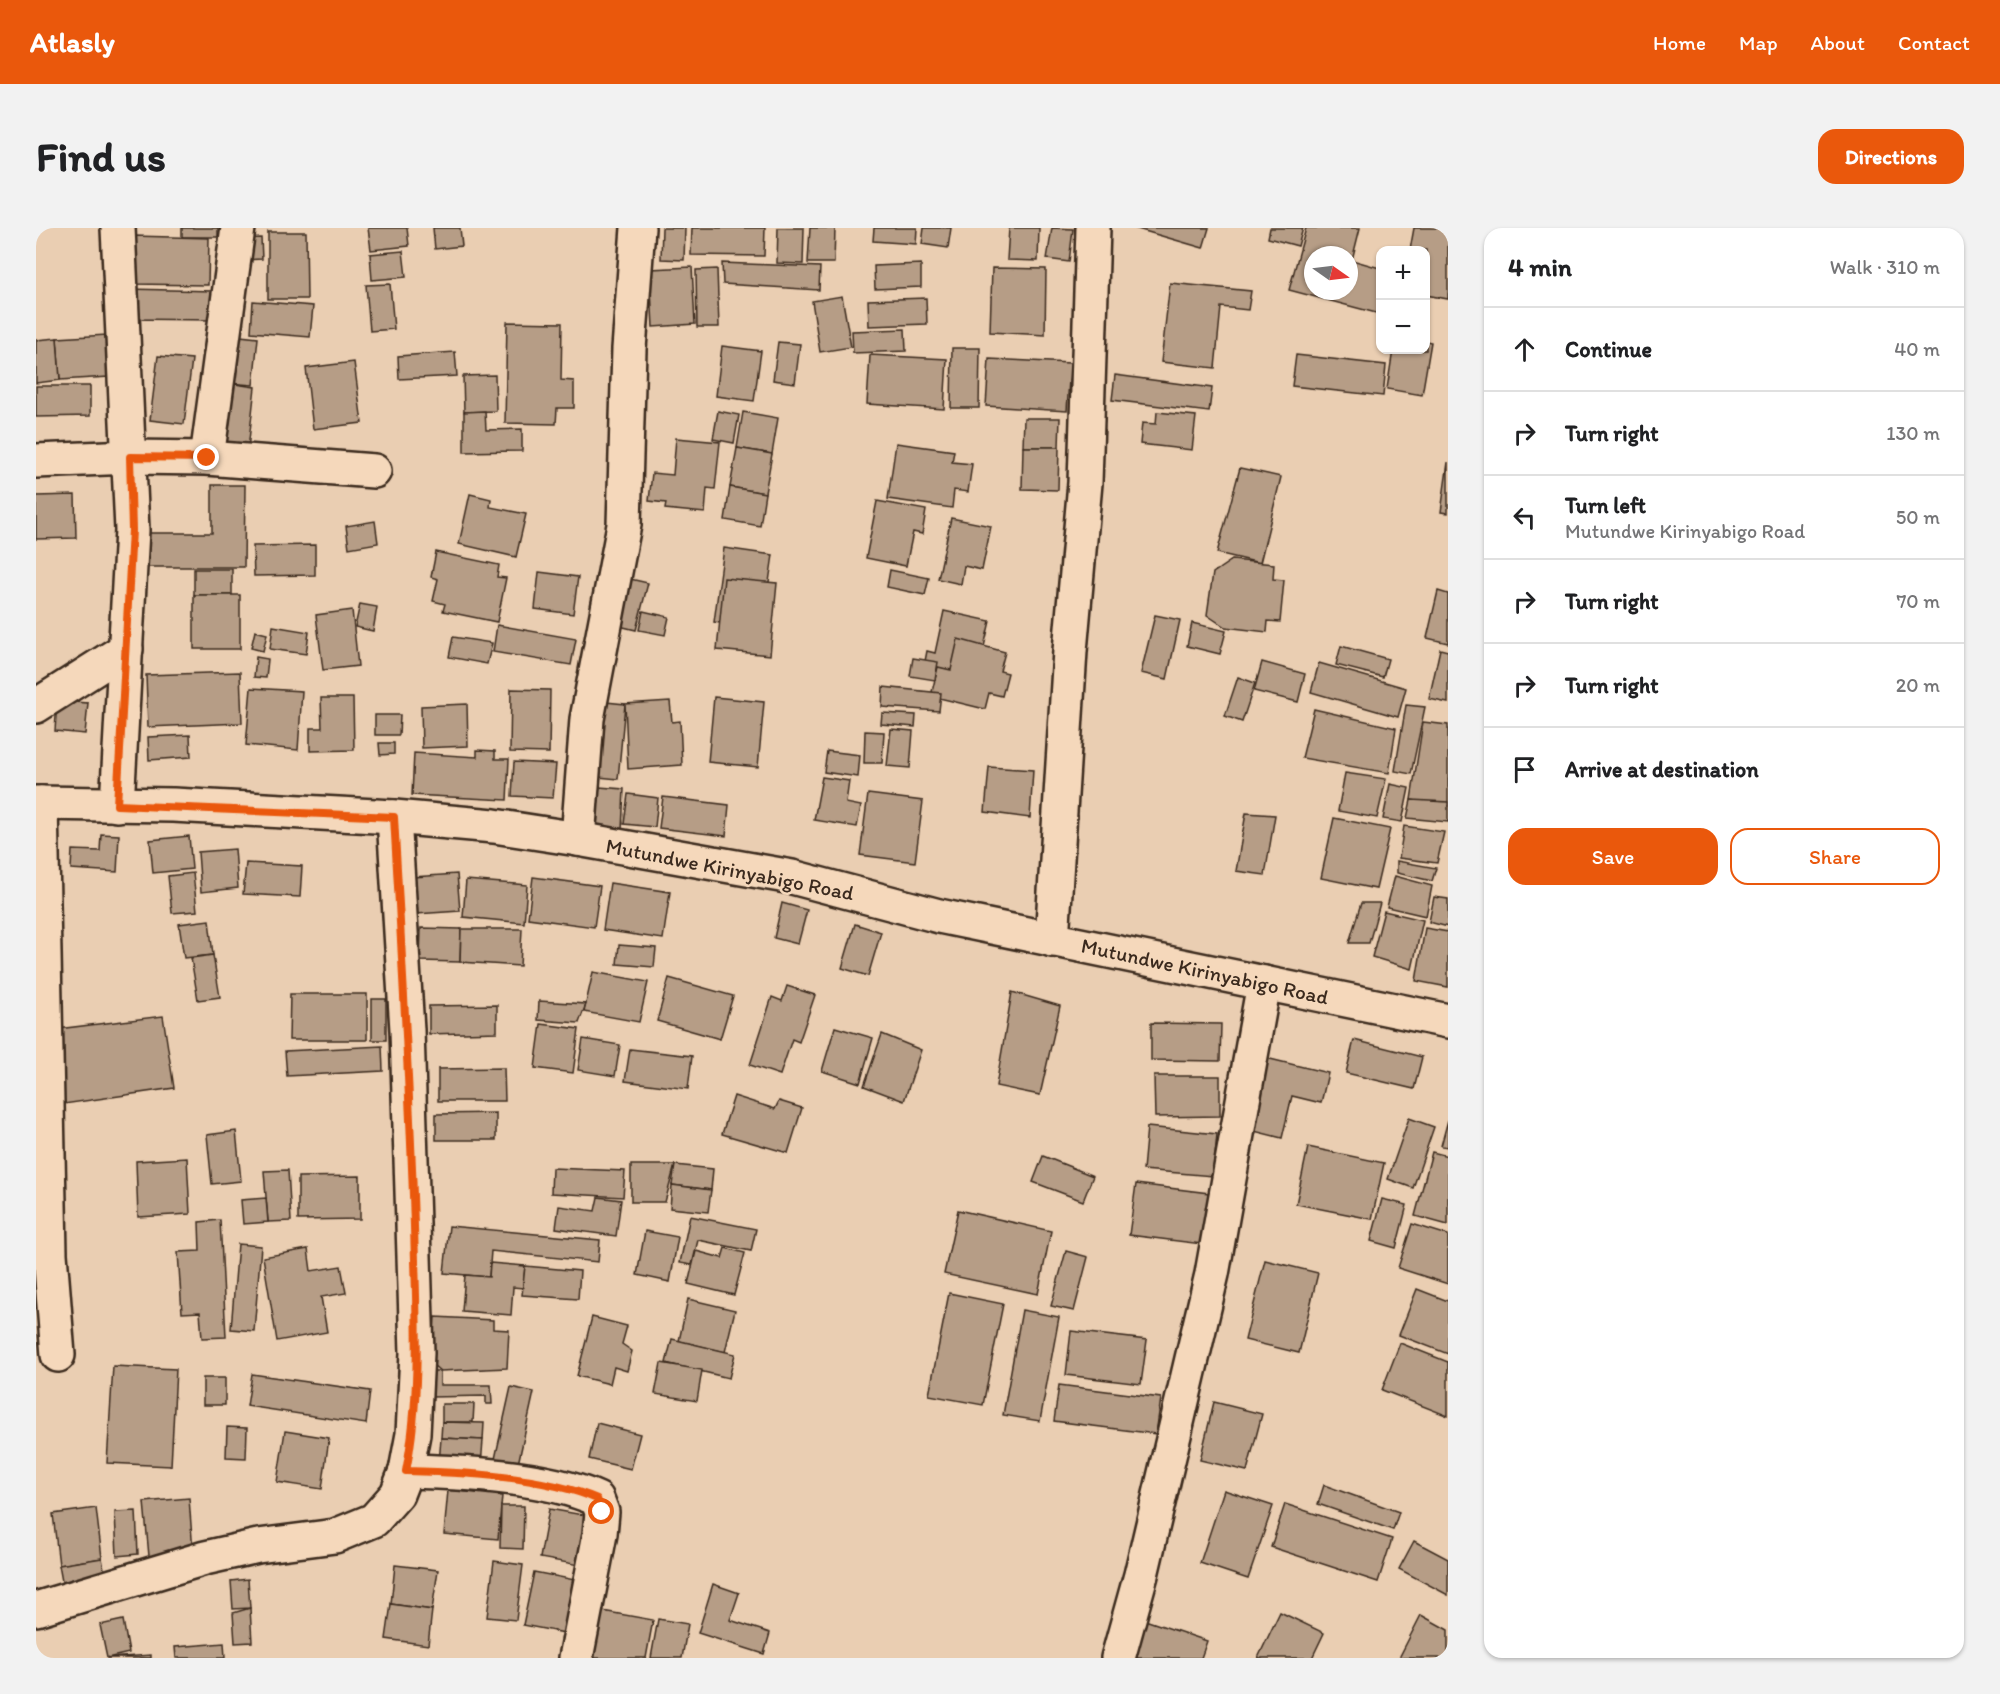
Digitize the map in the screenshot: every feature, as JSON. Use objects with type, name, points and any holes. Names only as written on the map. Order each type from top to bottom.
[{"type":"street","points":[[117,805],[132,530],[118,228]]},
{"type":"street","points":[[207,458],[238,228]]},
{"type":"street","points":[[578,838],[587,719],[624,525],[629,349],[638,228]]},
{"type":"street","points":[[1052,940],[1070,651],[1085,483],[1093,228]]},
{"type":"street","points":[[36,461],[130,457],[207,458],[374,471]]},
{"type":"street","points":[[36,706],[126,649]]},
{"type":"street","points":[[38,803],[51,1254],[58,1355]]},
{"type":"street","name":"Mutundwe Kirinyabigo Road","points":[[38,803],[394,817],[494,826],[578,838],[792,877],[939,916],[1448,1021]]},
{"type":"street","points":[[36,1609],[205,1558],[258,1546],[335,1536],[374,1520],[397,1494],[406,1471],[413,1434],[417,1353],[407,1030],[394,817]]},
{"type":"street","points":[[1118,1658],[1141,1575],[1212,1274],[1264,983]]},
{"type":"street","points":[[406,1471],[535,1483],[582,1492],[597,1499],[602,1512],[600,1534],[576,1658]]},
{"type":"building","points":[[182,228],[218,228],[218,237],[182,237]]},
{"type":"building","points":[[368,228],[407,228],[409,246],[371,250]]},
{"type":"building","points":[[433,228],[460,228],[462,246],[435,249]]},
{"type":"building","points":[[662,228],[685,228],[684,260],[661,259]]},
{"type":"building","points":[[692,228],[765,228],[764,256],[691,255]]},
{"type":"building","points":[[778,228],[804,228],[803,264],[777,263]]},
{"type":"building","points":[[810,228],[835,228],[834,263],[808,263]]},
{"type":"building","points":[[874,228],[917,228],[916,244],[873,241]]},
{"type":"building","points":[[924,228],[951,228],[948,248],[922,244]]},
{"type":"building","points":[[1009,228],[1039,228],[1038,261],[1007,260]]},
{"type":"building","points":[[1052,228],[1073,229],[1069,262],[1047,259]]},
{"type":"building","points":[[1134,228],[1209,228],[1203,248]]},
{"type":"building","points":[[1270,228],[1303,228],[1298,246],[1268,238]]},
{"type":"building","points":[[1306,228],[1360,228],[1356,246],[1304,246],[1304,294],[1289,290]]},
{"type":"building","points":[[1414,228],[1448,228],[1448,299],[1430,296],[1430,246],[1411,246]]},
{"type":"building","points":[[268,232],[306,232],[307,299],[268,299]]},
{"type":"building","points":[[133,236],[209,238],[208,285],[132,284]]},
{"type":"building","points":[[261,238],[262,259],[243,260],[242,239]]},
{"type":"building","points":[[403,251],[406,277],[372,280],[370,254]]},
{"type":"building","points":[[1358,262],[1376,267],[1376,313],[1327,300],[1358,300]]},
{"type":"building","points":[[722,263],[820,267],[819,290],[723,284]]},
{"type":"building","points":[[921,264],[921,287],[875,289],[874,266]]},
{"type":"building","points":[[692,267],[695,324],[653,327],[650,269]]},
{"type":"building","points":[[992,268],[1046,269],[1045,335],[990,332]]},
{"type":"building","points":[[717,269],[719,327],[697,327],[696,270]]},
{"type":"building","points":[[1170,283],[1251,291],[1248,310],[1221,307],[1215,368],[1161,362]]},
{"type":"building","points":[[390,284],[394,329],[370,331],[366,285]]},
{"type":"building","points":[[128,289],[213,291],[212,320],[128,319]]},
{"type":"building","points":[[842,296],[851,347],[820,352],[812,301]]},
{"type":"building","points":[[926,298],[927,324],[869,326],[868,300]]},
{"type":"building","points":[[253,301],[313,306],[310,337],[251,332]]},
{"type":"building","points":[[507,322],[562,323],[561,380],[574,381],[574,408],[557,408],[556,424],[505,423]]},
{"type":"building","points":[[905,329],[906,351],[853,353],[852,331]]},
{"type":"building","points":[[107,335],[109,377],[60,380],[57,338]]},
{"type":"building","points":[[231,335],[258,338],[253,385],[228,383]]},
{"type":"building","points":[[57,338],[60,380],[36,383],[36,340]]},
{"type":"building","points":[[778,342],[800,344],[795,383],[773,380]]},
{"type":"building","points":[[722,346],[761,351],[754,401],[716,396]]},
{"type":"building","points":[[952,348],[980,348],[979,408],[951,408]]},
{"type":"building","points":[[455,352],[457,376],[399,379],[398,356]]},
{"type":"building","points":[[1392,354],[1429,354],[1422,395],[1387,389]]},
{"type":"building","points":[[870,355],[947,359],[944,409],[867,404]]},
{"type":"building","points":[[1296,355],[1386,365],[1383,396],[1292,386]]},
{"type":"building","points":[[158,356],[192,359],[184,424],[150,420]]},
{"type":"building","points":[[989,359],[1070,363],[1067,411],[986,406]]},
{"type":"building","points":[[354,362],[362,423],[313,429],[306,368]]},
{"type":"building","points":[[495,375],[496,411],[464,412],[463,376]]},
{"type":"building","points":[[1115,375],[1212,388],[1209,412],[1112,400]]},
{"type":"building","points":[[228,383],[255,387],[248,449],[221,446]]},
{"type":"building","points":[[36,386],[90,386],[90,416],[36,417]]},
{"type":"building","points":[[485,411],[486,430],[522,429],[522,451],[464,452],[464,412]]},
{"type":"building","points":[[718,411],[739,415],[734,443],[713,439]]},
{"type":"building","points":[[743,412],[778,418],[772,454],[737,448]]},
{"type":"building","points":[[1157,412],[1196,416],[1192,450],[1140,444],[1142,423],[1156,424]]},
{"type":"building","points":[[1024,418],[1060,418],[1059,447],[1023,447]]},
{"type":"building","points":[[676,438],[720,442],[715,489],[707,488],[705,513],[665,509],[666,503],[649,501],[652,473],[673,475]]},
{"type":"building","points":[[896,443],[954,451],[952,462],[972,464],[968,492],[954,490],[952,508],[888,499]]},
{"type":"building","points":[[1023,447],[1059,447],[1058,490],[1022,489]]},
{"type":"building","points":[[737,448],[772,454],[765,493],[730,487]]},
{"type":"building","points":[[1448,462],[1448,513],[1441,512]]},
{"type":"building","points":[[1240,468],[1281,477],[1260,563],[1217,553]]},
{"type":"building","points":[[212,485],[245,485],[244,567],[140,567],[140,533],[212,533]]},
{"type":"building","points":[[730,487],[765,493],[760,526],[725,520]]},
{"type":"building","points":[[470,494],[491,499],[490,507],[526,514],[516,557],[459,544]]},
{"type":"building","points":[[75,495],[76,538],[36,539],[36,496]]},
{"type":"building","points":[[877,501],[926,510],[922,534],[913,532],[906,566],[866,558]]},
{"type":"building","points":[[951,518],[991,526],[982,570],[964,566],[961,584],[938,579]]},
{"type":"building","points":[[375,521],[378,543],[349,548],[346,526]]},
{"type":"building","points":[[315,545],[315,575],[254,576],[253,546]]},
{"type":"building","points":[[724,548],[773,555],[762,629],[714,622]]},
{"type":"building","points":[[436,552],[499,565],[497,577],[506,578],[497,622],[443,611],[445,604],[433,601],[438,579],[431,577]]},
{"type":"building","points":[[1232,560],[1274,564],[1273,579],[1284,580],[1280,622],[1268,621],[1267,632],[1225,627],[1207,615],[1213,573]]},
{"type":"building","points":[[194,569],[232,569],[232,595],[194,595]]},
{"type":"building","points":[[890,570],[929,578],[925,595],[887,587]]},
{"type":"building","points":[[539,572],[578,577],[573,614],[535,609]]},
{"type":"building","points":[[626,578],[648,583],[636,630],[615,625]]},
{"type":"building","points":[[724,578],[777,583],[770,655],[717,650]]},
{"type":"building","points":[[1438,591],[1448,594],[1448,643],[1427,638]]},
{"type":"building","points":[[194,595],[240,595],[240,649],[194,649]]},
{"type":"building","points":[[360,604],[377,607],[373,631],[355,627]]},
{"type":"building","points":[[352,610],[358,666],[323,670],[316,615]]},
{"type":"building","points":[[643,611],[669,617],[665,635],[639,630]]},
{"type":"building","points":[[944,611],[990,621],[976,681],[931,672],[932,668],[924,666],[927,651],[935,653]]},
{"type":"building","points":[[1155,615],[1180,620],[1167,679],[1141,673]]},
{"type":"building","points":[[1192,623],[1226,631],[1220,654],[1187,646]]},
{"type":"building","points":[[497,625],[576,639],[571,665],[493,652]]},
{"type":"building","points":[[273,626],[309,632],[306,654],[270,649]]},
{"type":"building","points":[[255,631],[267,634],[263,651],[251,648]]},
{"type":"building","points":[[453,637],[492,643],[487,664],[449,657]]},
{"type":"building","points":[[958,639],[1005,652],[1000,671],[1008,673],[1002,696],[989,693],[985,709],[931,696],[938,667],[951,670]]},
{"type":"building","points":[[1341,646],[1388,659],[1383,677],[1336,665]]},
{"type":"building","points":[[1440,649],[1448,651],[1448,703],[1429,699]]},
{"type":"building","points":[[256,657],[268,659],[266,678],[254,677]]},
{"type":"building","points":[[913,658],[938,662],[935,680],[910,676]]},
{"type":"building","points":[[1262,662],[1305,674],[1298,702],[1254,691]]},
{"type":"building","points":[[1319,663],[1406,688],[1398,717],[1311,692]]},
{"type":"building","points":[[240,672],[242,723],[148,727],[146,675]]},
{"type":"building","points":[[1238,677],[1255,683],[1242,722],[1225,716]]},
{"type":"building","points":[[883,687],[941,693],[939,711],[882,707]]},
{"type":"building","points":[[251,688],[302,691],[298,750],[246,745]]},
{"type":"building","points":[[511,689],[550,690],[549,753],[510,752]]},
{"type":"building","points":[[714,697],[764,702],[758,767],[708,762]]},
{"type":"building","points":[[321,698],[353,698],[354,750],[310,751],[310,728],[322,728]]},
{"type":"building","points":[[57,701],[88,703],[85,734],[55,731]]},
{"type":"building","points":[[596,701],[625,704],[618,779],[589,776]]},
{"type":"building","points":[[670,701],[672,722],[680,721],[682,765],[628,769],[625,704]]},
{"type":"building","points":[[467,704],[468,746],[422,748],[421,706]]},
{"type":"building","points":[[1406,705],[1425,707],[1411,774],[1395,771]]},
{"type":"building","points":[[1314,709],[1396,728],[1389,773],[1302,758]]},
{"type":"building","points":[[882,713],[916,715],[915,727],[881,724]]},
{"type":"building","points":[[375,715],[400,715],[399,735],[375,735]]},
{"type":"building","points":[[1423,722],[1448,725],[1448,806],[1411,800]]},
{"type":"building","points":[[891,729],[913,731],[910,768],[887,766]]},
{"type":"building","points":[[865,731],[884,732],[882,763],[864,763]]},
{"type":"building","points":[[190,735],[191,757],[149,760],[148,737]]},
{"type":"building","points":[[379,743],[394,743],[394,754],[380,755]]},
{"type":"building","points":[[477,750],[495,751],[495,759],[509,759],[507,800],[412,795],[414,753],[477,757]]},
{"type":"building","points":[[827,751],[860,755],[858,777],[824,772]]},
{"type":"building","points":[[514,762],[556,764],[553,798],[512,796]]},
{"type":"building","points":[[989,767],[1033,770],[1030,818],[985,812]]},
{"type":"building","points":[[1345,773],[1386,779],[1377,818],[1338,811]]},
{"type":"building","points":[[822,777],[849,781],[846,803],[861,806],[857,827],[814,820]]},
{"type":"building","points":[[1390,784],[1409,788],[1402,822],[1383,819]]},
{"type":"building","points":[[599,787],[624,789],[622,830],[597,828]]},
{"type":"building","points":[[628,794],[658,798],[655,827],[624,824]]},
{"type":"building","points":[[868,794],[923,801],[915,862],[860,855]]},
{"type":"building","points":[[663,797],[729,805],[726,836],[659,828]]},
{"type":"building","points":[[1411,800],[1448,802],[1448,822],[1407,818]]},
{"type":"building","points":[[1246,813],[1275,815],[1265,875],[1236,871]]},
{"type":"building","points":[[1334,818],[1390,829],[1376,889],[1321,878]]},
{"type":"building","points":[[1404,826],[1444,832],[1437,863],[1399,858]]},
{"type":"building","points":[[101,834],[119,835],[117,872],[71,869],[72,850],[100,851]]},
{"type":"building","points":[[189,836],[192,869],[153,873],[150,840]]},
{"type":"building","points":[[235,849],[238,888],[201,892],[198,852]]},
{"type":"building","points":[[1397,861],[1436,868],[1432,881],[1397,873]]},
{"type":"building","points":[[246,863],[302,866],[300,897],[243,894]]},
{"type":"building","points":[[193,873],[197,911],[172,913],[168,876]]},
{"type":"building","points":[[457,874],[460,911],[416,914],[413,877]]},
{"type":"building","points":[[1395,876],[1432,886],[1426,916],[1387,907]]},
{"type":"building","points":[[533,877],[600,886],[594,927],[528,918]]},
{"type":"building","points":[[466,880],[527,885],[524,923],[463,917]]},
{"type":"building","points":[[610,883],[670,892],[663,939],[603,930]]},
{"type":"building","points":[[1434,897],[1448,899],[1448,927],[1429,922]]},
{"type":"building","points":[[782,903],[807,910],[798,944],[774,938]]},
{"type":"building","points":[[1361,903],[1380,903],[1369,943],[1349,943]]},
{"type":"building","points":[[1384,911],[1423,920],[1412,969],[1372,957]]},
{"type":"building","points":[[209,920],[213,955],[184,958],[179,924]]},
{"type":"building","points":[[855,924],[881,932],[868,976],[842,968]]},
{"type":"building","points":[[421,928],[461,929],[460,962],[420,961]]},
{"type":"building","points":[[1425,928],[1448,932],[1448,987],[1416,981]]},
{"type":"building","points":[[461,929],[522,929],[520,966],[460,962]]},
{"type":"building","points":[[619,945],[656,948],[654,967],[617,964]]},
{"type":"building","points":[[213,955],[220,997],[198,1000],[191,958]]},
{"type":"building","points":[[593,972],[648,982],[639,1022],[584,1012]]},
{"type":"building","points":[[669,978],[733,996],[720,1039],[657,1021]]},
{"type":"building","points":[[787,986],[815,995],[799,1042],[792,1039],[780,1075],[750,1065],[772,997],[782,1001]]},
{"type":"building","points":[[1012,992],[1060,1006],[1040,1095],[996,1086]]},
{"type":"building","points":[[290,994],[367,994],[367,1040],[289,1040]]},
{"type":"building","points":[[372,999],[386,999],[386,1040],[372,1040]]},
{"type":"building","points":[[539,1001],[586,1004],[579,1023],[538,1020]]},
{"type":"building","points":[[497,1005],[497,1032],[429,1034],[429,1006]]},
{"type":"building","points":[[163,1016],[174,1088],[64,1104],[58,1029]]},
{"type":"building","points":[[1151,1023],[1221,1024],[1220,1061],[1151,1060]]},
{"type":"building","points":[[541,1024],[579,1029],[573,1073],[535,1068]]},
{"type":"building","points":[[835,1027],[873,1038],[860,1083],[822,1071]]},
{"type":"building","points":[[882,1034],[921,1050],[904,1101],[864,1086]]},
{"type":"building","points":[[583,1039],[620,1045],[615,1076],[578,1070]]},
{"type":"building","points":[[1354,1040],[1422,1057],[1414,1089],[1346,1073]]},
{"type":"building","points":[[382,1046],[383,1071],[287,1076],[285,1051]]},
{"type":"building","points":[[630,1049],[692,1056],[688,1089],[625,1081]]},
{"type":"building","points":[[1266,1058],[1328,1073],[1321,1103],[1292,1096],[1282,1138],[1250,1130]]},
{"type":"building","points":[[504,1068],[505,1101],[438,1101],[438,1069]]},
{"type":"building","points":[[1154,1076],[1220,1076],[1220,1116],[1155,1117]]},
{"type":"building","points":[[734,1096],[775,1109],[779,1101],[802,1108],[788,1153],[722,1134]]},
{"type":"building","points":[[496,1113],[496,1140],[436,1140],[436,1114]]},
{"type":"building","points":[[1409,1118],[1434,1127],[1413,1188],[1388,1179]]},
{"type":"building","points":[[1448,1120],[1448,1147],[1441,1146]]},
{"type":"building","points":[[1147,1127],[1217,1134],[1213,1176],[1143,1170]]},
{"type":"building","points":[[236,1131],[241,1181],[212,1184],[207,1135]]},
{"type":"building","points":[[1308,1147],[1384,1163],[1372,1219],[1296,1204]]},
{"type":"building","points":[[1432,1152],[1448,1156],[1448,1225],[1415,1216]]},
{"type":"building","points":[[1043,1156],[1093,1176],[1083,1201],[1033,1182]]},
{"type":"building","points":[[187,1158],[190,1214],[138,1217],[136,1161]]},
{"type":"building","points":[[631,1165],[675,1165],[665,1202],[631,1202]]},
{"type":"building","points":[[675,1165],[713,1169],[711,1190],[672,1185]]},
{"type":"building","points":[[552,1168],[625,1171],[623,1197],[551,1193]]},
{"type":"building","points":[[288,1170],[291,1221],[268,1222],[264,1171]]},
{"type":"building","points":[[360,1176],[360,1219],[298,1220],[298,1177]]},
{"type":"building","points":[[1136,1184],[1209,1193],[1202,1244],[1129,1235]]},
{"type":"building","points":[[672,1185],[711,1190],[708,1212],[670,1208]]},
{"type":"building","points":[[598,1197],[621,1200],[616,1236],[556,1228],[559,1206],[595,1211]]},
{"type":"building","points":[[266,1198],[268,1222],[243,1224],[241,1200]]},
{"type":"building","points":[[1382,1199],[1407,1205],[1396,1248],[1371,1241]]},
{"type":"building","points":[[958,1210],[1051,1231],[1038,1294],[944,1274]]},
{"type":"building","points":[[690,1216],[756,1229],[751,1251],[698,1240],[692,1265],[680,1263]]},
{"type":"building","points":[[220,1220],[226,1337],[202,1338],[200,1312],[182,1313],[178,1252],[200,1251],[199,1222]]},
{"type":"building","points":[[1412,1224],[1448,1235],[1448,1284],[1398,1268]]},
{"type":"building","points":[[449,1226],[600,1240],[598,1262],[491,1251],[489,1277],[444,1273]]},
{"type":"building","points":[[645,1231],[678,1237],[670,1282],[637,1275]]},
{"type":"building","points":[[238,1244],[261,1246],[254,1331],[231,1329]]},
{"type":"building","points":[[725,1248],[745,1253],[734,1295],[688,1284],[696,1251],[722,1258]]},
{"type":"building","points":[[308,1249],[311,1271],[341,1266],[346,1293],[321,1297],[327,1332],[277,1341],[263,1257]]},
{"type":"building","points":[[1066,1251],[1088,1257],[1074,1311],[1051,1306]]},
{"type":"building","points":[[1265,1260],[1318,1273],[1299,1353],[1245,1340]]},
{"type":"building","points":[[490,1263],[525,1266],[523,1288],[513,1287],[511,1315],[462,1311],[465,1275],[489,1277]]},
{"type":"building","points":[[525,1266],[580,1271],[578,1299],[522,1295]]},
{"type":"building","points":[[1417,1289],[1448,1301],[1448,1354],[1399,1335]]},
{"type":"building","points":[[949,1293],[1003,1304],[983,1405],[929,1395]]},
{"type":"building","points":[[688,1299],[735,1310],[725,1352],[679,1341]]},
{"type":"building","points":[[1022,1310],[1059,1317],[1040,1421],[1003,1415]]},
{"type":"building","points":[[435,1317],[493,1320],[493,1329],[509,1330],[507,1368],[440,1371],[432,1364]]},
{"type":"building","points":[[592,1317],[627,1326],[622,1344],[632,1351],[627,1371],[614,1367],[610,1384],[577,1376]]},
{"type":"building","points":[[1071,1331],[1147,1340],[1141,1384],[1066,1375]]},
{"type":"building","points":[[672,1339],[735,1354],[729,1378],[666,1363]]},
{"type":"building","points":[[1400,1343],[1448,1362],[1448,1416],[1382,1390]]},
{"type":"building","points":[[661,1363],[702,1370],[697,1401],[655,1394]]},
{"type":"building","points":[[113,1366],[176,1369],[171,1466],[107,1463]]},
{"type":"building","points":[[430,1371],[440,1371],[440,1385],[491,1385],[492,1404],[486,1404],[486,1396],[430,1397]]},
{"type":"building","points":[[252,1374],[370,1391],[366,1424],[247,1406]]},
{"type":"building","points":[[203,1378],[225,1378],[225,1405],[203,1405]]},
{"type":"building","points":[[1059,1385],[1161,1398],[1156,1434],[1054,1421]]},
{"type":"building","points":[[511,1387],[534,1392],[518,1464],[495,1459]]},
{"type":"building","points":[[1214,1402],[1262,1414],[1247,1471],[1200,1460]]},
{"type":"building","points":[[442,1404],[474,1404],[473,1422],[442,1422]]},
{"type":"building","points":[[442,1422],[484,1423],[483,1440],[441,1438]]},
{"type":"building","points":[[597,1423],[640,1434],[631,1469],[589,1459]]},
{"type":"building","points":[[227,1427],[247,1428],[246,1458],[226,1457]]},
{"type":"building","points":[[285,1431],[329,1438],[322,1489],[277,1482]]},
{"type":"building","points":[[441,1438],[483,1440],[481,1466],[439,1464]]},
{"type":"building","points":[[1324,1485],[1399,1512],[1393,1530],[1318,1504]]},
{"type":"building","points":[[448,1490],[502,1496],[498,1539],[444,1534]]},
{"type":"building","points":[[1224,1490],[1273,1506],[1248,1579],[1200,1563]]},
{"type":"building","points":[[189,1498],[193,1552],[149,1556],[144,1502]]},
{"type":"building","points":[[1285,1504],[1392,1539],[1378,1582],[1271,1547]]},
{"type":"building","points":[[501,1506],[524,1506],[523,1549],[500,1548]]},
{"type":"building","points":[[96,1508],[102,1558],[59,1565],[53,1514]]},
{"type":"building","points":[[549,1509],[589,1516],[579,1565],[540,1558]]},
{"type":"building","points":[[136,1511],[138,1554],[117,1556],[115,1512]]},
{"type":"building","points":[[1414,1541],[1448,1559],[1448,1595],[1399,1569]]},
{"type":"building","points":[[102,1558],[106,1580],[63,1587],[59,1565]]},
{"type":"building","points":[[494,1561],[523,1565],[516,1620],[487,1617]]},
{"type":"building","points":[[395,1565],[438,1570],[432,1610],[391,1604]]},
{"type":"building","points":[[534,1572],[575,1580],[565,1633],[523,1625]]},
{"type":"building","points":[[248,1579],[250,1608],[233,1609],[231,1581]]},
{"type":"building","points":[[713,1584],[739,1593],[730,1620],[770,1633],[764,1654],[698,1633]]},
{"type":"building","points":[[391,1604],[432,1610],[428,1645],[386,1639]]},
{"type":"building","points":[[250,1608],[252,1642],[235,1643],[233,1613]]},
{"type":"building","points":[[597,1610],[653,1620],[646,1658],[588,1658]]},
{"type":"building","points":[[1280,1612],[1324,1633],[1312,1658],[1258,1658]]},
{"type":"building","points":[[1421,1615],[1448,1630],[1448,1658],[1399,1658]]},
{"type":"building","points":[[658,1619],[688,1624],[682,1658],[651,1658]]},
{"type":"building","points":[[123,1620],[129,1653],[107,1658],[100,1625]]},
{"type":"building","points":[[1145,1620],[1207,1641],[1201,1658],[1132,1658]]},
{"type":"building","points":[[224,1643],[225,1658],[176,1658],[175,1647]]},
{"type":"building","points":[[151,1655],[151,1658],[107,1658]]},
{"type":"route","points":[[207,458],[130,457],[132,530],[117,805],[394,817],[407,1030],[417,1353],[413,1434],[406,1471],[489,1477],[582,1492],[597,1499],[602,1512]]}]
